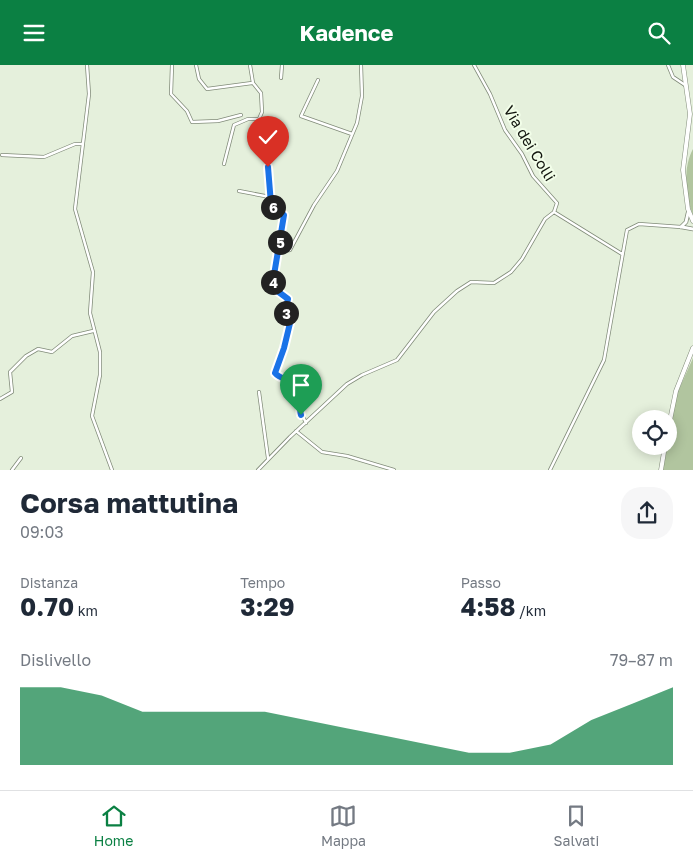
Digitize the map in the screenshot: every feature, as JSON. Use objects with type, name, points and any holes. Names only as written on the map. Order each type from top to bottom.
[{"type":"main road","points":[[683,65],[690,116],[682,170],[688,209],[693,221]]},
{"type":"main road","points":[[672,410],[676,391],[693,348]]},
{"type":"main road","points":[[661,470],[664,455]]},
{"type":"street","points":[[87,65],[89,93],[75,209],[93,272],[90,313],[93,331],[100,348],[100,364],[92,416],[112,470]]},
{"type":"street","points":[[172,65],[171,95],[186,110],[192,122],[218,121],[241,115]]},
{"type":"street","points":[[196,65],[199,79],[207,89],[253,83]]},
{"type":"street","points":[[250,65],[253,83],[261,93],[262,113],[259,119]]},
{"type":"street","points":[[281,78],[282,65]]},
{"type":"street","points":[[279,252],[290,250],[300,236],[314,205],[337,171],[358,119],[362,96],[361,65]]},
{"type":"street","name":"Via dei Colli","points":[[474,65],[490,94],[505,130],[522,154],[533,176],[557,203],[554,213]]},
{"type":"street","points":[[668,65],[673,77],[685,85]]},
{"type":"street","points":[[318,80],[301,116],[352,134]]},
{"type":"street","points":[[224,164],[234,125],[245,119],[259,119]]},
{"type":"street","points":[[259,119],[264,127],[272,206],[284,215],[272,288],[288,299],[285,311],[291,320],[283,352],[275,373],[300,388],[302,393],[299,409],[306,423]]},
{"type":"street","points":[[2,155],[42,157],[75,144],[83,144]]},
{"type":"street","points":[[239,191],[270,197]]},
{"type":"street","points":[[681,227],[686,222],[688,209]]},
{"type":"street","points":[[258,470],[296,431],[351,382],[397,360],[434,312],[457,291],[471,282],[494,283],[511,272],[522,259],[546,218],[554,213],[622,254]]},
{"type":"street","points":[[686,222],[693,221]]},
{"type":"street","points":[[688,227],[693,221]]},
{"type":"street","points":[[550,470],[603,363],[626,233],[633,225],[640,223],[693,229]]},
{"type":"street","points":[[0,399],[12,392],[10,371],[28,355],[40,349],[52,353],[74,336],[93,331]]},
{"type":"street","points":[[259,392],[268,458]]},
{"type":"street","points":[[296,431],[322,453],[347,457],[394,470]]},
{"type":"street","points":[[12,470],[21,459]]},
{"type":"green space","points":[[693,149],[693,215],[688,199],[686,173]]},
{"type":"green space","points":[[693,358],[693,470],[663,470],[666,455],[677,455],[677,410],[674,410],[676,396]]},
{"type":"route","points":[[268,167],[271,204],[284,215],[272,287],[274,291],[288,299],[289,302],[285,311],[291,319],[284,348],[275,373],[296,384],[302,391],[299,407],[301,415]]}]
